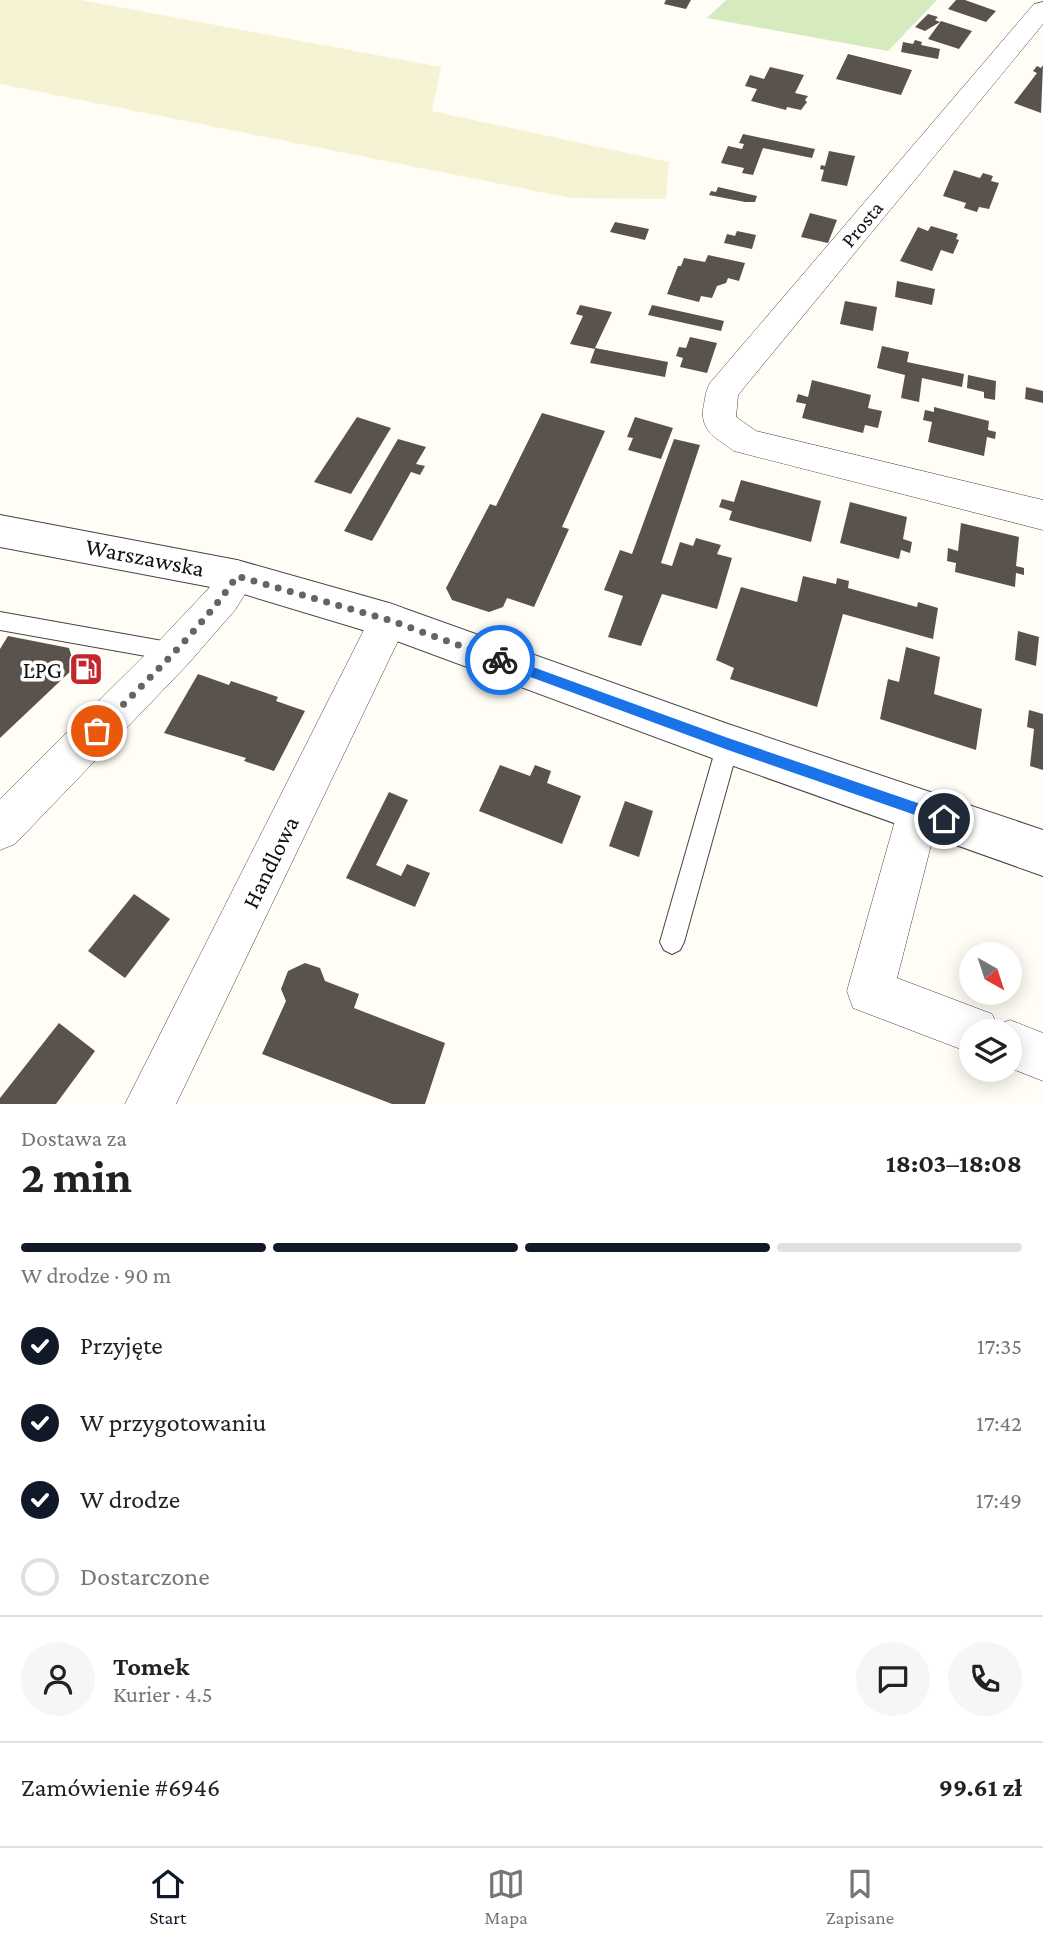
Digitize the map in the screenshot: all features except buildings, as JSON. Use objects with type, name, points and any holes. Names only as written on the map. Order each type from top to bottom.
[{"type":"street","name":"Prosta","points":[[1043,9],[722,392],[719,422],[746,442],[1043,515]]},
{"type":"street","name":"Warszawska","points":[[0,531],[237,576],[389,620],[728,744],[1043,853]]},
{"type":"street","points":[[0,829],[174,652],[222,599],[237,576]]},
{"type":"street","name":"Handlowa","points":[[149,1104],[389,620]]},
{"type":"street","points":[[919,810],[870,991],[959,1025]]},
{"type":"street","points":[[1022,1049],[1043,1057]]},
{"type":"lane","points":[[0,621],[174,652]]},
{"type":"lane","points":[[672,942],[728,744]]},
{"type":"shaded area","points":[[0,0],[81,0],[441,67],[432,111],[669,162],[666,199],[571,198],[0,84]]},
{"type":"green space","points":[[726,0],[937,0],[888,51],[707,18]]},
{"type":"way so far","points":[[97,731],[222,599],[237,576],[389,620],[500,660]]},
{"type":"place","name":"LPG","points":[[86,669]]},
{"type":"route","points":[[500,660],[728,744],[944,819]]}]
